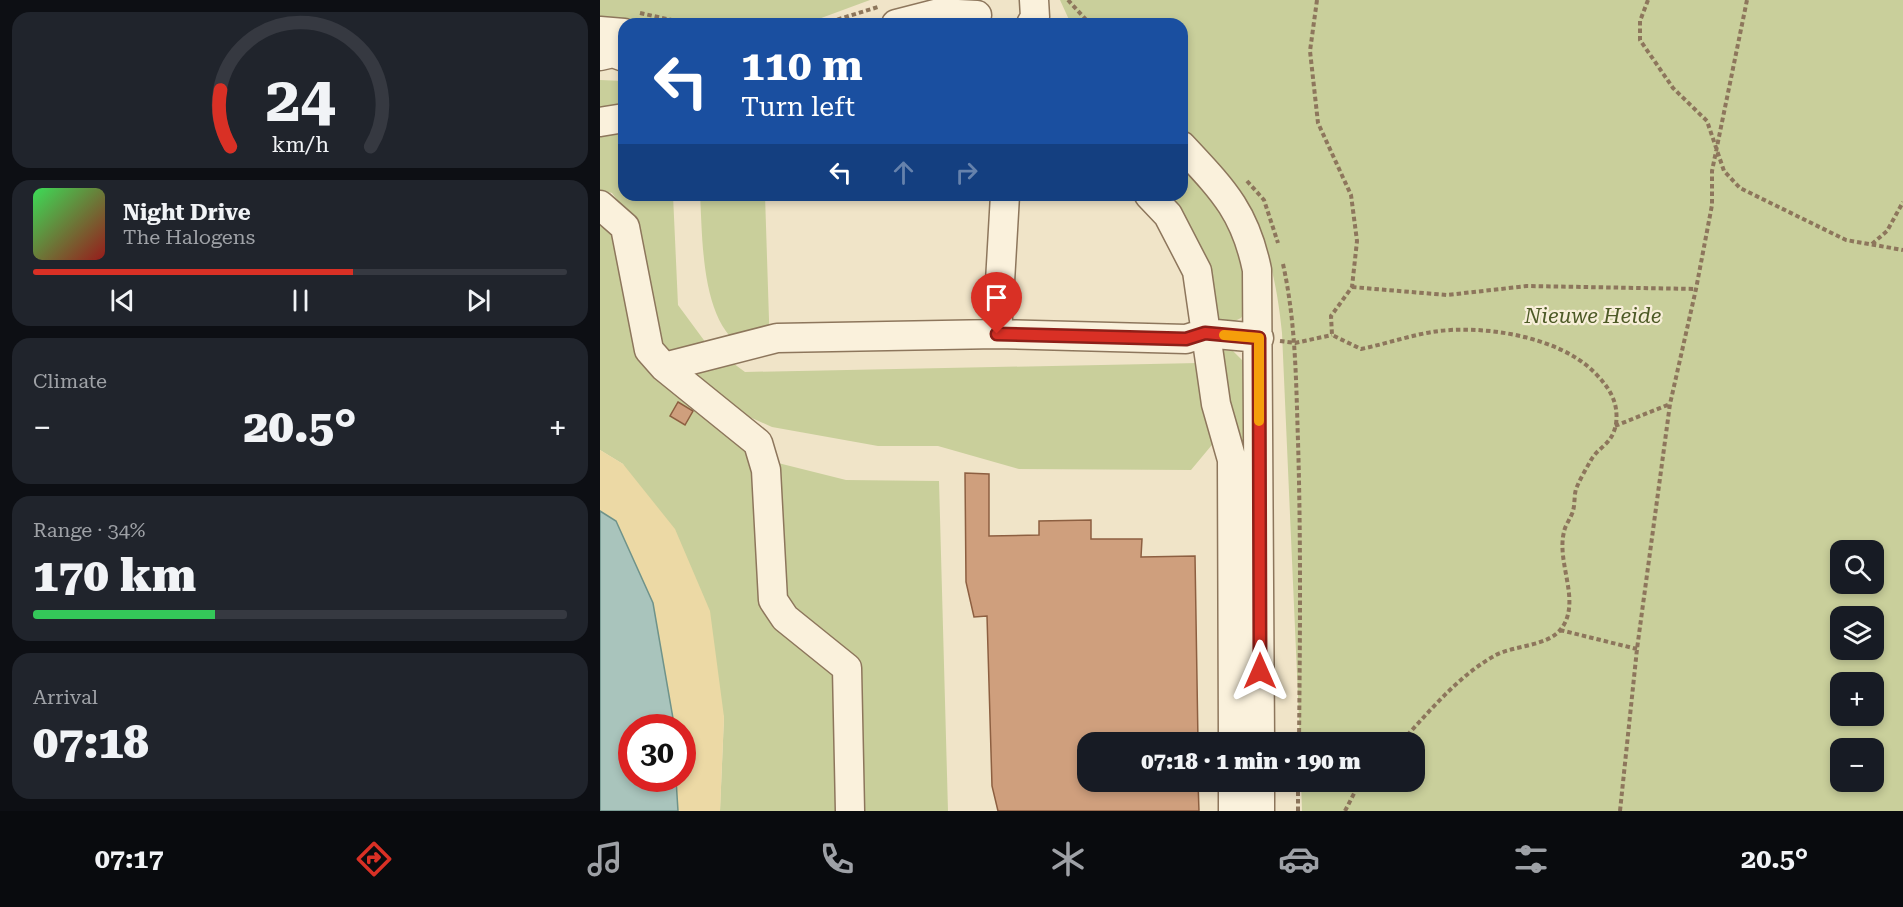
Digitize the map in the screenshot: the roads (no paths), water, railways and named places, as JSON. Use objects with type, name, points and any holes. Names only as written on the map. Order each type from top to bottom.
[{"type":"street","points":[[888,15],[979,13]]},
{"type":"street","points":[[600,31],[618,25]]},
{"type":"street","points":[[600,56],[613,53],[618,55]]},
{"type":"street","points":[[600,122],[618,119]]},
{"type":"street","points":[[1188,153],[1218,186],[1238,213],[1250,238],[1257,270],[1260,732]]},
{"type":"street","points":[[997,334],[1005,201]]},
{"type":"street","points":[[1155,201],[1168,215],[1197,271],[1216,404],[1232,468],[1233,732]]},
{"type":"street","points":[[600,205],[625,227],[649,350],[664,366],[758,443],[766,470],[773,600],[785,618],[847,668],[850,811]]},
{"type":"street","points":[[664,366],[777,338],[997,334],[1186,339],[1205,333],[1259,338]]},
{"type":"street","points":[[1233,792],[1233,811]]},
{"type":"street","points":[[1260,792],[1260,811]]},
{"type":"water","points":[[600,511],[616,521],[653,603],[672,714],[618,714],[618,792],[677,792],[678,811],[600,811]]},
{"type":"park label","name":"Nieuwe Heide","points":[[1593,316]]}]
